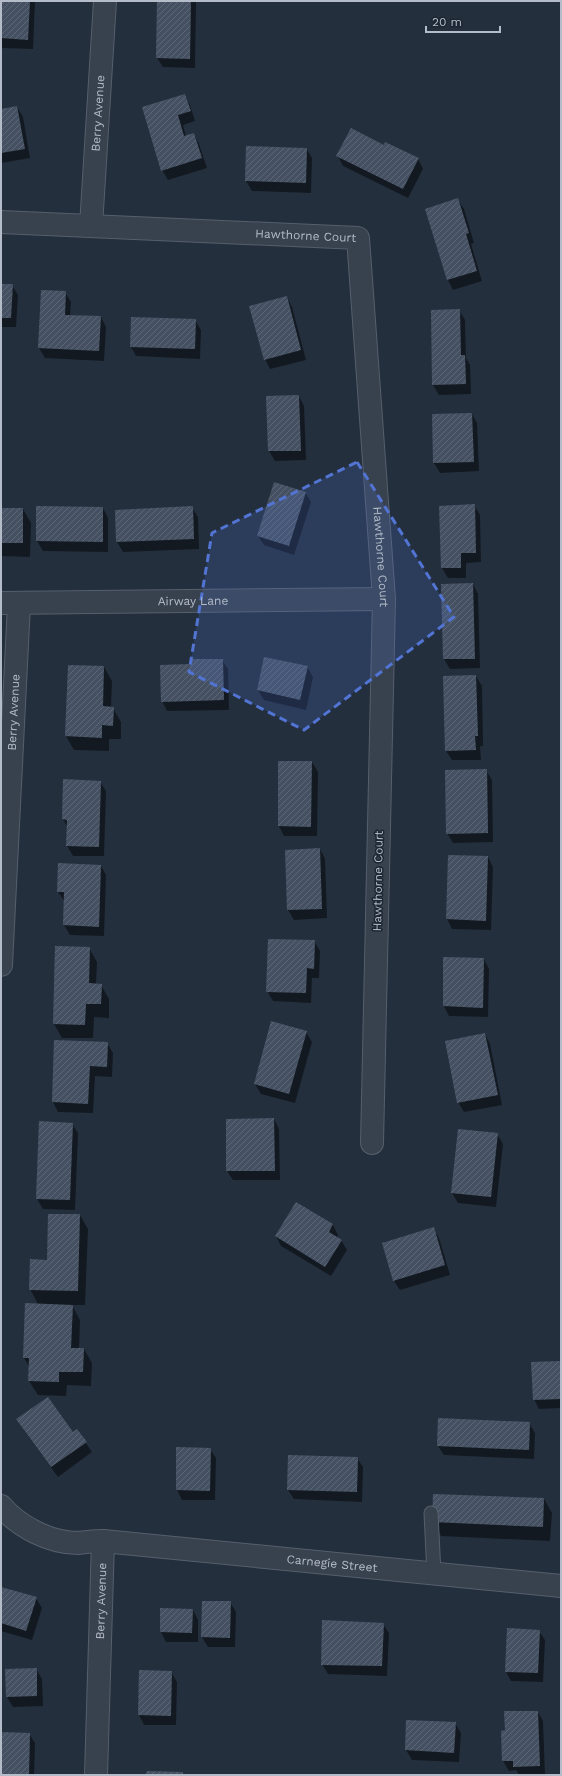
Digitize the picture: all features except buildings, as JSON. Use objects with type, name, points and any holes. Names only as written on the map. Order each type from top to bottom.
[{"type":"street","name":"Berry Avenue","points":[[91,226],[105,1]]},
{"type":"street","points":[[1,222],[91,226]]},
{"type":"street","name":"Hawthorne Court","points":[[91,226],[358,238],[384,599],[372,1143]]},
{"type":"street","name":"Airway Lane","points":[[10,604],[384,599]]},
{"type":"street","name":"Berry Avenue","points":[[1,964],[10,604]]},
{"type":"street","points":[[1,1506],[6,1512],[26,1527],[50,1538],[77,1543],[103,1541]]},
{"type":"street","name":"Berry Avenue","points":[[96,1775],[103,1541]]},
{"type":"street","name":"Carnegie Street","points":[[103,1541],[561,1586]]},
{"type":"lane","points":[[430,1513],[434,1574]]},
{"type":"highlighted area","points":[[357,462],[454,617],[304,730],[189,672],[212,533]]}]
